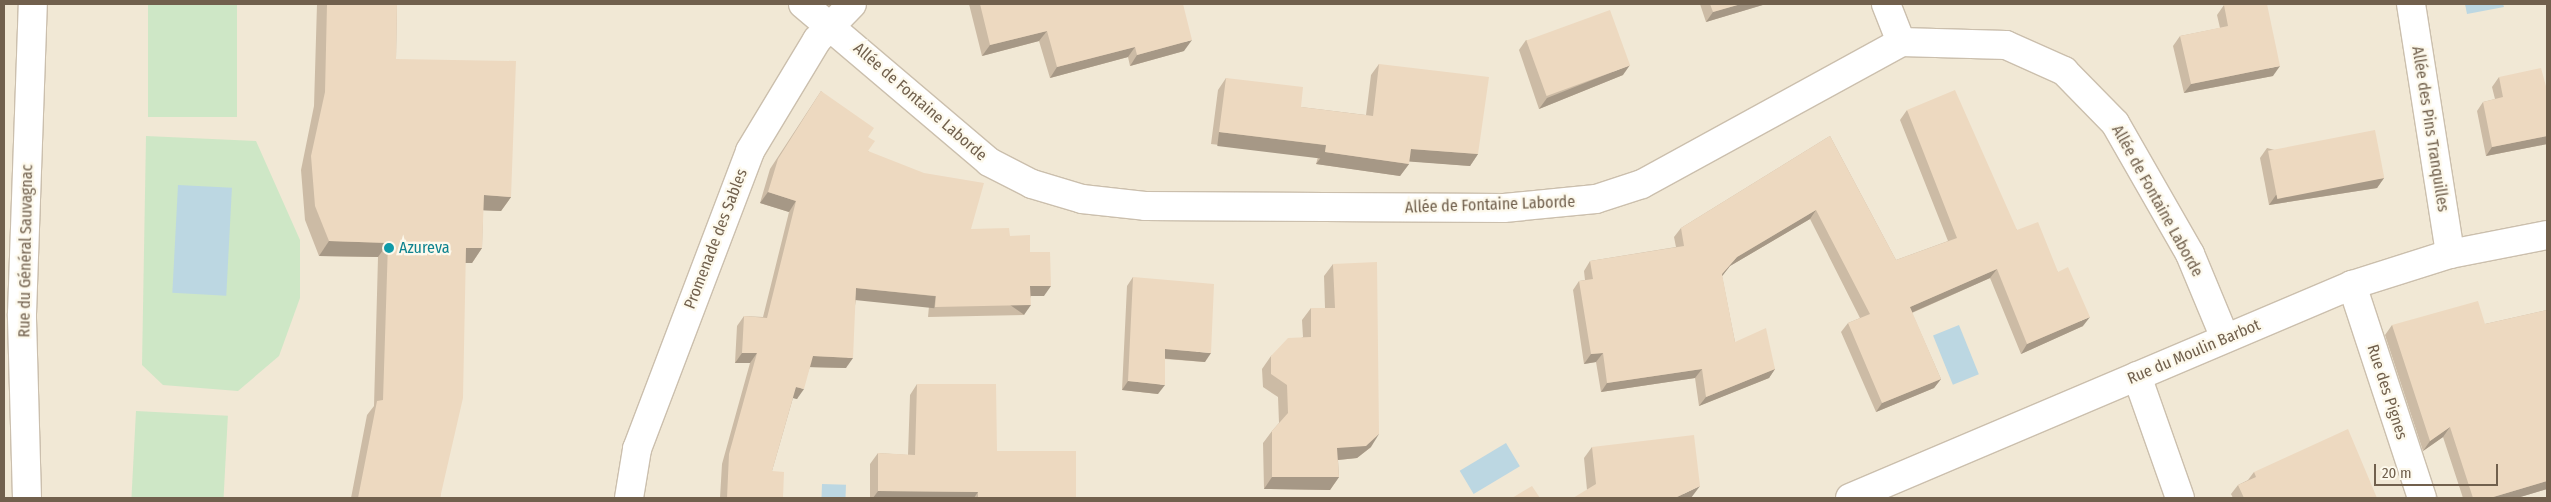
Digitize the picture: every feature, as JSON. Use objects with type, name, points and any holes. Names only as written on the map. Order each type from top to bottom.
[{"type":"street","name":"Rue du Général Sauvagnac","points":[[27,498],[22,314],[33,4]]},
{"type":"street","name":"Allée de Fontaine Laborde","points":[[803,4],[990,162],[1032,184],[1082,200],[1145,206],[1312,210],[1504,208],[1596,199],[1642,184],[1901,42],[2006,45],[2064,71],[2114,123],[2190,254],[2225,338]]},
{"type":"street","name":"Promenade des Sables","points":[[628,498],[638,449],[750,151],[817,40],[852,4]]},
{"type":"street","points":[[1886,4],[1901,42]]},
{"type":"street","name":"Allée des Pins Tranquilles","points":[[2411,4],[2450,254]]},
{"type":"street","name":"Rue du Moulin Barbot","points":[[1850,498],[2352,285],[2450,254],[2547,234]]},
{"type":"street","name":"Rue des Pignes","points":[[2352,285],[2422,498]]},
{"type":"street","points":[[2137,376],[2180,498]]},
{"type":"shaded area","points":[[4,4],[2547,4],[2547,498],[4,498]]},
{"type":"green space","points":[[148,4],[237,4],[237,117],[148,117]]},
{"type":"green space","points":[[146,136],[256,141],[300,240],[300,298],[279,356],[238,391],[163,385],[142,365]]},
{"type":"green space","points":[[136,411],[228,416],[224,498],[131,498]]},
{"type":"water","points":[[2465,4],[2503,4],[2504,7],[2467,14]]},
{"type":"water","points":[[178,185],[232,188],[226,296],[172,293]]},
{"type":"water","points":[[1959,325],[1979,374],[1953,385],[1933,335]]},
{"type":"water","points":[[1506,443],[1520,466],[1474,494],[1460,471]]},
{"type":"water","points":[[822,484],[846,485],[846,498],[822,498]]},
{"type":"building","name":"Azureva","points":[[327,4],[397,4],[396,59],[516,61],[511,197],[484,195],[482,248],[466,248],[463,398],[440,498],[358,498],[377,401],[383,400],[388,243],[329,241],[315,206],[311,156],[325,92]]},
{"type":"building","points":[[980,4],[1183,4],[1192,40],[1137,55],[1135,47],[1057,67],[1047,31],[990,45]]},
{"type":"building","points":[[1710,4],[1741,4],[1713,12]]},
{"type":"building","points":[[2267,4],[2280,66],[2191,84],[2180,36],[2228,26],[2224,5]]},
{"type":"building","points":[[1610,10],[1630,65],[1547,96],[1526,40]]},
{"type":"building","points":[[1379,64],[1489,77],[1478,154],[1411,149],[1409,164],[1325,152],[1326,145],[1219,132],[1226,78],[1303,87],[1301,107],[1373,116]]},
{"type":"building","points":[[2541,68],[2547,90],[2547,136],[2492,147],[2483,102],[2503,97],[2499,77]]},
{"type":"building","points":[[1955,90],[2017,230],[2038,222],[2058,272],[2068,267],[2090,317],[2027,344],[1997,269],[1910,307],[1941,379],[1882,403],[1848,323],[1870,314],[1816,210],[1737,257],[1722,274],[1735,342],[1766,328],[1775,369],[1706,397],[1702,369],[1607,383],[1603,353],[1591,354],[1579,281],[1593,279],[1590,261],[1684,246],[1681,228],[1830,136],[1896,260],[1957,238],[1907,110]]},
{"type":"building","points":[[821,91],[874,128],[868,137],[875,141],[868,151],[924,173],[984,183],[971,229],[1009,228],[1010,236],[1030,235],[1030,252],[1050,252],[1051,286],[1030,286],[1031,305],[935,307],[936,296],[856,288],[853,358],[813,356],[804,389],[796,387],[772,471],[784,472],[783,498],[727,498],[729,454],[757,353],[742,353],[744,316],[767,318],[796,201],[768,192],[778,159]]},
{"type":"building","points":[[2375,130],[2384,178],[2277,199],[2268,151]]},
{"type":"building","points":[[1377,262],[1379,434],[1366,446],[1337,448],[1339,477],[1272,477],[1272,431],[1288,413],[1287,385],[1271,374],[1271,356],[1288,338],[1311,337],[1311,308],[1335,308],[1333,264]]},
{"type":"building","points":[[1133,277],[1214,284],[1211,353],[1165,349],[1165,385],[1128,381]]},
{"type":"building","points":[[2478,301],[2485,324],[2547,310],[2547,481],[2490,498],[2473,498],[2450,427],[2430,441],[2392,325]]},
{"type":"building","points":[[917,384],[996,384],[997,451],[1076,451],[1076,498],[978,498],[978,492],[878,491],[878,453],[915,455]]},
{"type":"building","points":[[2348,429],[2377,498],[2244,498],[2238,485],[2256,477],[2254,472]]},
{"type":"building","points":[[1694,435],[1700,486],[1675,498],[1573,498],[1596,484],[1592,447]]},
{"type":"building","points":[[1532,486],[1540,498],[1512,498]]},
{"type":"place","name":"Azureva","points":[[389,248]]}]
